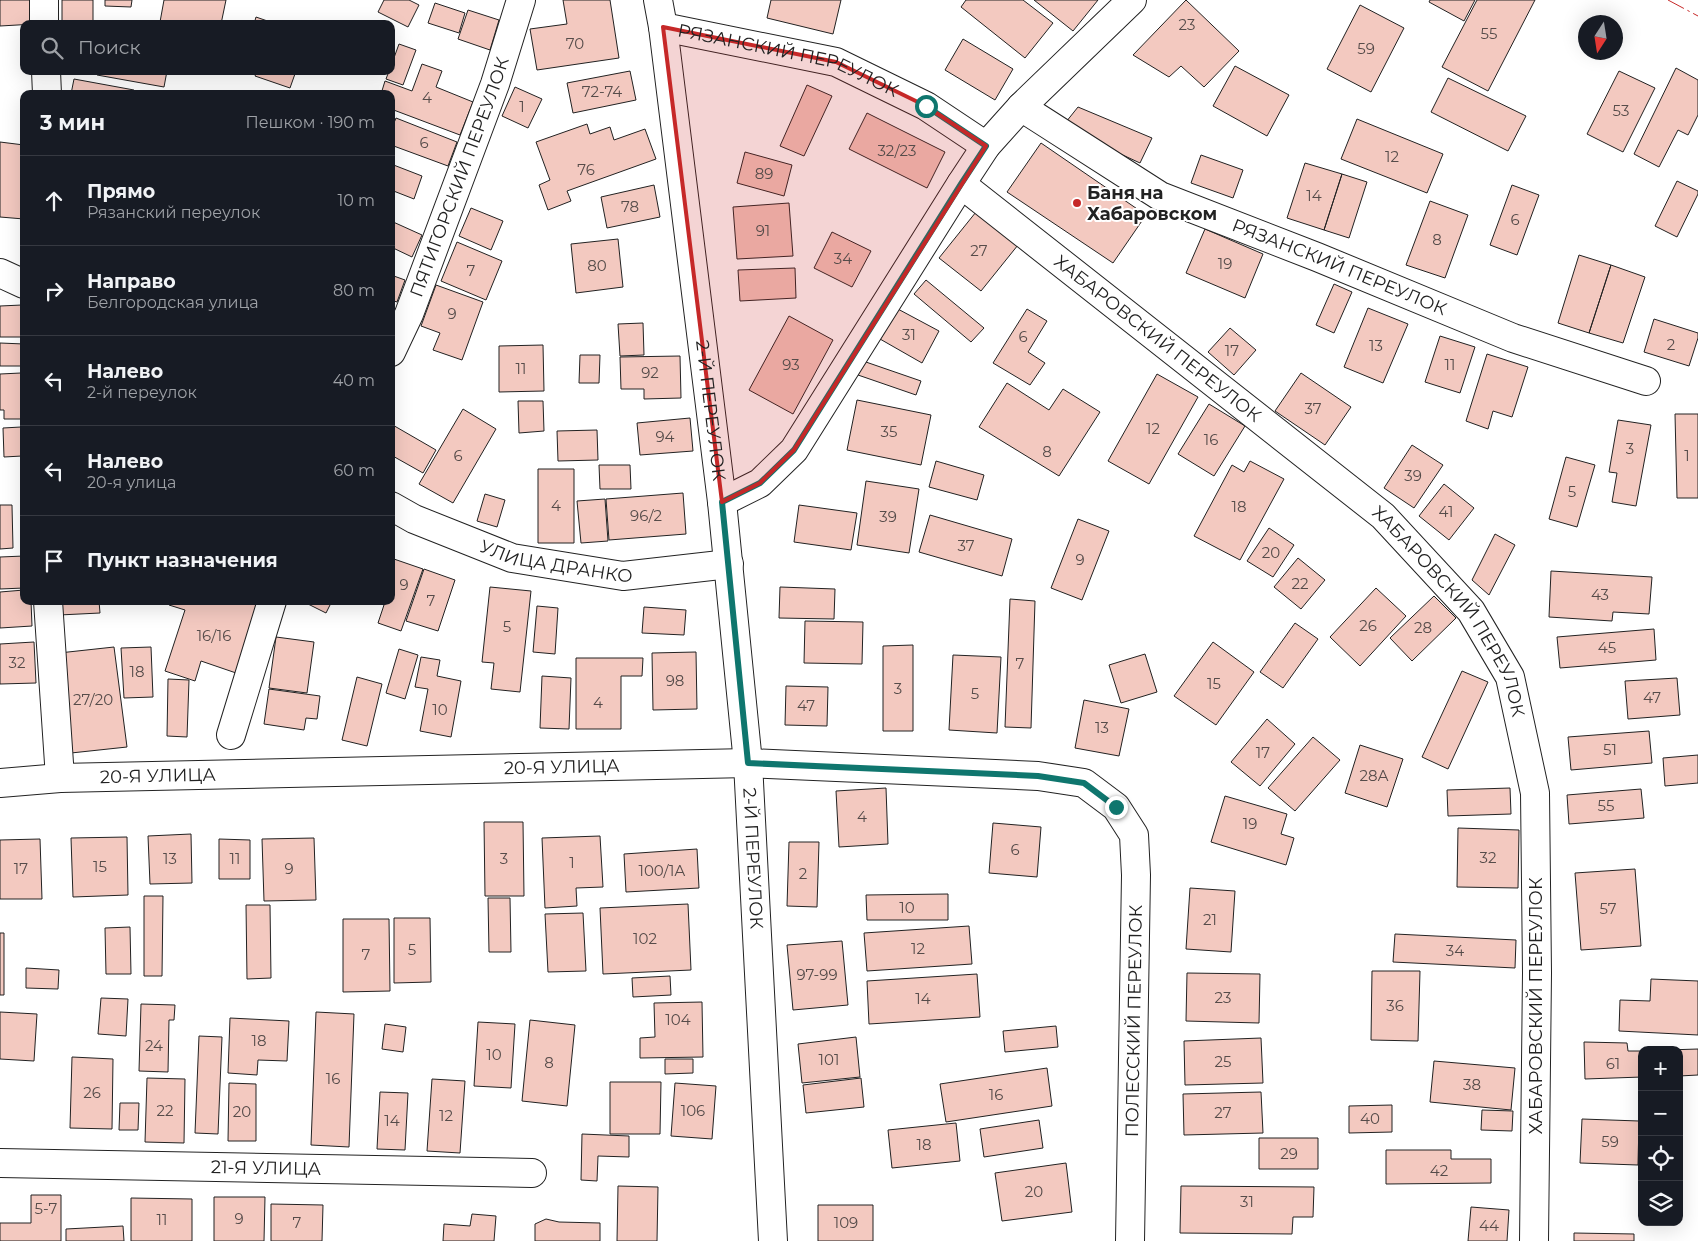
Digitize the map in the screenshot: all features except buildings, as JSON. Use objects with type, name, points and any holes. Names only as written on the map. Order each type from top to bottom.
[{"type":"street","points":[[44,0],[44,20]]},
{"type":"street","name":"ПЯТИГОРСКИЙ ПЕРЕУЛОК","points":[[395,344],[409,314],[495,84],[521,0]]},
{"type":"street","name":"2-Й ПЕРЕУЛОК","points":[[658,0],[663,27],[722,502],[748,763],[774,1241]]},
{"type":"street","points":[[722,502],[760,483],[794,450],[986,146],[1022,107],[1132,0]]},
{"type":"street","name":"РЯЗАНСКИЙ ПЕРЕУЛОК","points":[[663,27],[836,62],[926,106],[986,146]]},
{"type":"street","points":[[46,75],[47,90]]},
{"type":"street","name":"РЯЗАНСКИЙ ПЕРЕУЛОК","points":[[1022,107],[1160,196],[1317,257],[1513,338],[1646,381]]},
{"type":"street","name":"ХАБАРОВСКИЙ ПЕРЕУЛОК","points":[[961,184],[1384,516],[1471,611],[1510,677],[1535,793],[1537,973],[1534,1241]]},
{"type":"street","name":"УЛИЦА ДРАНКО","points":[[395,508],[414,519],[512,558],[624,576],[729,564]]},
{"type":"street","points":[[48,605],[60,778]]},
{"type":"street","points":[[231,735],[271,605]]},
{"type":"street","name":"20-Я УЛИЦА","points":[[0,783],[60,778],[748,763],[1038,776],[1084,783],[1116,807]]},
{"type":"street","name":"ПОЛЕССКИЙ ПЕРЕУЛОК","points":[[1116,807],[1134,835],[1136,875],[1130,1241]]},
{"type":"street","name":"21-Я УЛИЦА","points":[[0,1163],[532,1173]]},
{"type":"highlighted area","points":[[663,27],[836,62],[926,106],[986,146],[794,450],[760,483],[722,502]]},
{"type":"power","points":[[1668,0],[1698,16]]},
{"type":"place","name":"Баня на Хабаровском","points":[[1077,203]]},
{"type":"route","points":[[926,106],[986,146],[794,450],[760,483],[722,502],[748,763],[1038,776],[1084,783],[1116,807]]}]
